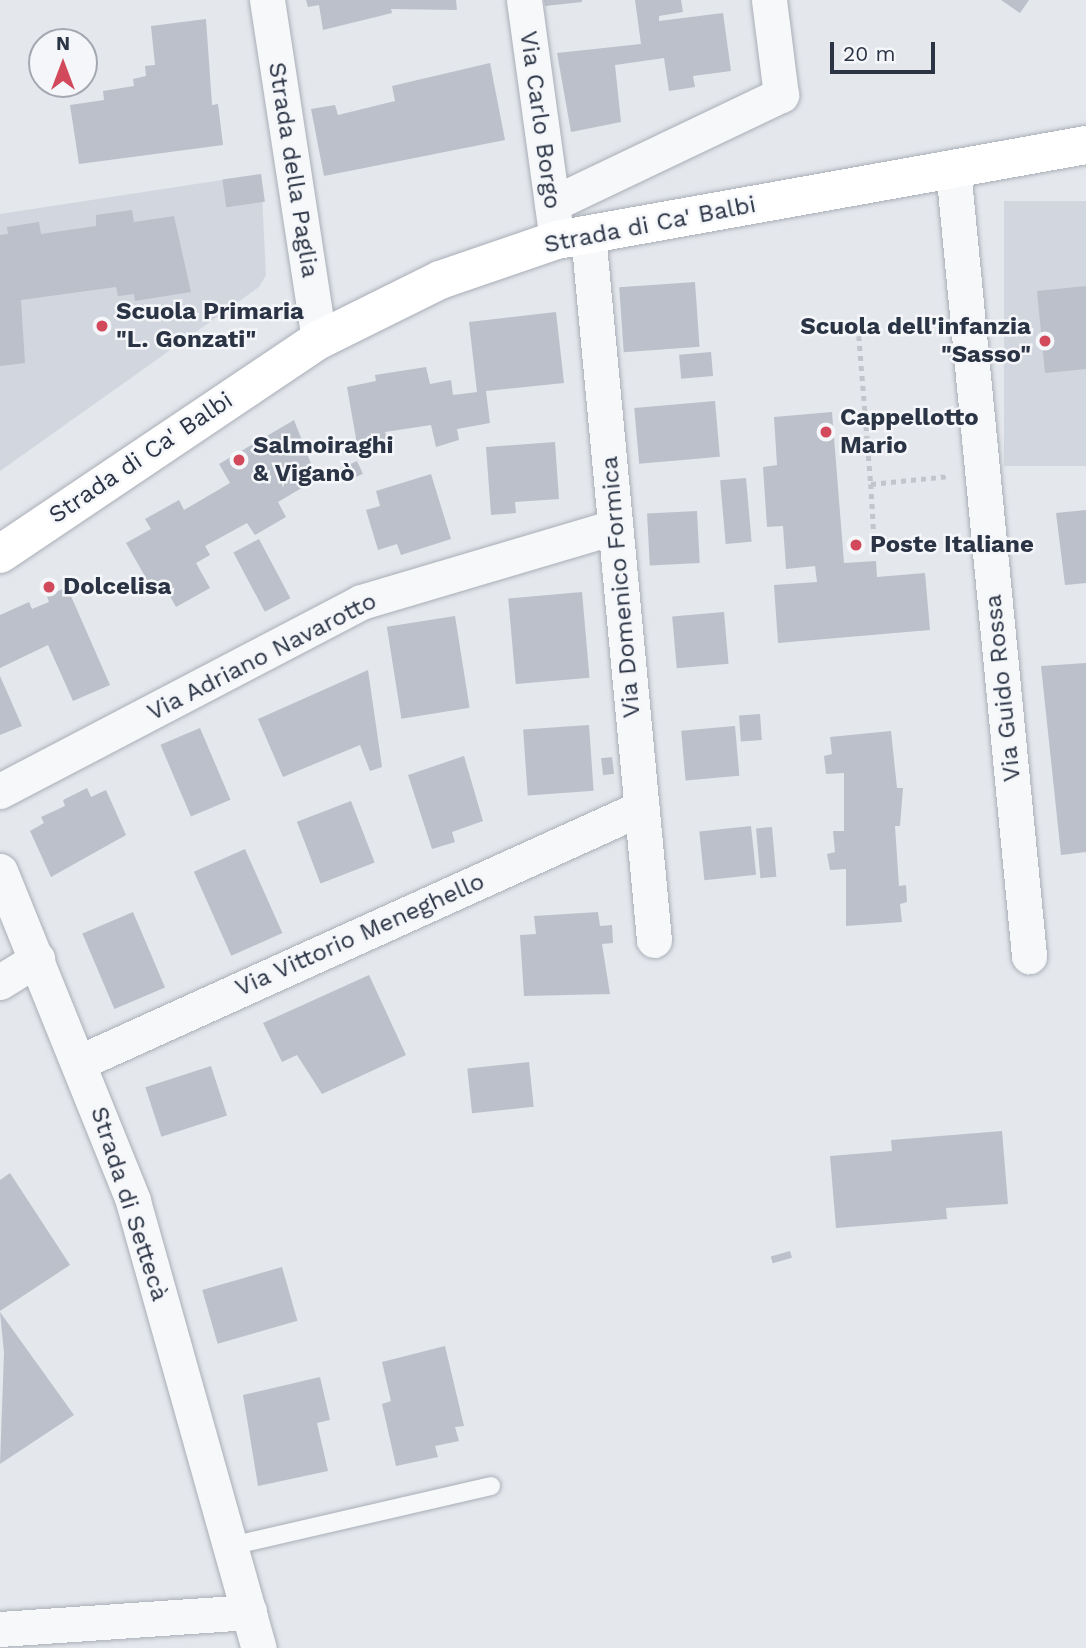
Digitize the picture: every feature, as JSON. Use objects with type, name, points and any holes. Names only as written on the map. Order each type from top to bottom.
[{"type":"main road","name":"Strada di Ca' Balbi","points":[[0,554],[319,340],[440,280],[565,226],[953,169],[1086,145]]},
{"type":"street","name":"Strada della Paglia","points":[[267,0],[319,340]]},
{"type":"street","name":"Via Carlo Borgo","points":[[523,0],[565,226]]},
{"type":"street","points":[[565,226],[780,95],[769,0]]},
{"type":"street","name":"Via Guido Rossa","points":[[953,169],[1029,956]]},
{"type":"street","name":"Via Domenico Formica","points":[[565,226],[615,527],[654,940]]},
{"type":"street","name":"Via Adriano Navarotto","points":[[0,792],[361,602],[615,527]]},
{"type":"street","name":"Via Vittorio Meneghello","points":[[80,1062],[641,808]]},
{"type":"street","name":"Strada di Settecà","points":[[0,871],[80,1062],[133,1201],[260,1648]]},
{"type":"street","points":[[0,982],[37,959]]},
{"type":"street","points":[[0,1629],[249,1612]]},
{"type":"lane","points":[[231,1546],[491,1486]]},
{"type":"path","points":[[859,336],[875,553]]},
{"type":"path","points":[[871,484],[982,472]]},
{"type":"shaded area","name":"Scuola Primaria \"L. Gonzati\"","points":[[261,174],[266,275],[259,287],[0,471],[0,214]]},
{"type":"shaded area","name":"Scuola dell'infanzia \"Sasso\"","points":[[1004,201],[1086,201],[1086,466],[1004,466]]},
{"type":"building","points":[[306,0],[456,0],[457,10],[391,9],[392,13],[323,30],[319,5],[308,7]]},
{"type":"building","points":[[544,0],[582,0],[582,2],[545,6]]},
{"type":"building","points":[[635,0],[681,0],[683,12],[659,16],[659,21],[723,13],[731,71],[693,76],[695,87],[669,91],[664,58],[615,65],[621,122],[571,132],[557,53],[641,44]]},
{"type":"building","points":[[1001,0],[1029,0],[1020,13]]},
{"type":"building","points":[[206,19],[212,105],[218,104],[223,145],[79,164],[70,105],[104,100],[103,91],[134,86],[133,79],[146,76],[145,66],[155,65],[151,26]]},
{"type":"building","points":[[490,63],[505,140],[324,176],[311,109],[335,105],[338,115],[395,101],[392,86]]},
{"type":"building","points":[[261,174],[265,202],[226,207],[222,179]]},
{"type":"building","points":[[132,210],[134,222],[174,216],[191,292],[135,301],[134,294],[118,296],[116,287],[21,300],[25,363],[0,366],[0,235],[8,234],[7,227],[39,222],[41,234],[96,226],[96,215]]},
{"type":"building","points":[[695,282],[700,347],[624,352],[619,287]]},
{"type":"building","points":[[1086,286],[1086,369],[1045,373],[1037,291]]},
{"type":"building","points":[[556,312],[564,383],[486,391],[490,423],[457,429],[459,440],[436,447],[431,425],[385,432],[387,439],[357,444],[347,387],[376,381],[375,375],[426,367],[430,384],[451,380],[453,395],[477,392],[469,322]]},
{"type":"building","points":[[711,352],[713,376],[681,379],[679,355]]},
{"type":"building","points":[[715,401],[720,457],[639,464],[634,408]]},
{"type":"building","points":[[832,412],[844,563],[876,561],[877,577],[925,573],[930,630],[778,643],[774,585],[817,582],[815,566],[786,569],[783,526],[767,527],[763,467],[777,465],[774,417]]},
{"type":"building","points":[[294,420],[317,479],[278,502],[286,517],[255,535],[247,523],[205,546],[210,555],[196,563],[210,588],[176,607],[161,580],[150,585],[126,543],[151,529],[145,519],[179,500],[184,510],[230,483],[219,464]]},
{"type":"building","points":[[555,442],[559,499],[515,502],[516,513],[491,515],[486,447]]},
{"type":"building","points":[[357,461],[363,474],[343,483],[337,470]]},
{"type":"building","points":[[431,474],[451,539],[401,555],[397,544],[378,550],[366,510],[380,506],[376,491]]},
{"type":"building","points":[[746,478],[752,542],[726,544],[720,480]]},
{"type":"building","points":[[1086,510],[1086,583],[1065,585],[1056,513]]},
{"type":"building","points":[[697,511],[700,563],[650,566],[647,514]]},
{"type":"building","points":[[259,539],[290,598],[265,612],[233,553]]},
{"type":"building","points":[[67,587],[110,685],[73,701],[48,645],[0,668],[0,615],[29,602],[32,609],[49,602],[47,596]]},
{"type":"building","points":[[582,592],[589,678],[516,684],[508,598]]},
{"type":"building","points":[[724,612],[729,664],[677,668],[672,617]]},
{"type":"building","points":[[455,616],[470,708],[401,719],[387,627]]},
{"type":"building","points":[[1086,663],[1086,852],[1061,855],[1041,666]]},
{"type":"building","points":[[368,670],[382,767],[370,771],[360,745],[283,777],[258,719]]},
{"type":"building","points":[[0,676],[22,726],[0,735]]},
{"type":"building","points":[[760,714],[762,740],[741,741],[739,715]]},
{"type":"building","points":[[589,725],[594,791],[528,795],[523,730]]},
{"type":"building","points":[[735,726],[739,776],[686,781],[681,731]]},
{"type":"building","points":[[200,728],[230,800],[191,817],[160,745]]},
{"type":"building","points":[[891,731],[897,788],[903,788],[900,826],[895,826],[899,886],[906,885],[907,902],[900,904],[902,922],[846,926],[846,869],[830,870],[827,854],[835,852],[833,831],[844,831],[844,773],[826,774],[824,756],[832,754],[830,737]]},
{"type":"building","points":[[464,756],[483,821],[452,832],[455,842],[432,849],[408,775]]},
{"type":"building","points":[[612,757],[614,774],[603,775],[601,758]]},
{"type":"building","points":[[87,788],[91,797],[106,790],[126,835],[51,877],[30,831],[44,823],[41,817],[65,806],[63,800]]},
{"type":"building","points":[[351,801],[375,863],[321,883],[297,822]]},
{"type":"building","points":[[751,826],[756,875],[704,880],[699,831]]},
{"type":"building","points":[[772,827],[776,877],[760,878],[756,828]]},
{"type":"building","points":[[245,849],[282,933],[231,956],[194,872]]},
{"type":"building","points":[[133,912],[165,987],[114,1009],[82,933]]},
{"type":"building","points":[[598,912],[600,926],[612,925],[613,943],[602,944],[610,994],[524,996],[520,935],[536,934],[534,916]]},
{"type":"building","points":[[369,975],[406,1055],[322,1094],[297,1055],[282,1062],[263,1023]]},
{"type":"building","points":[[529,1062],[534,1107],[472,1113],[467,1068]]},
{"type":"building","points":[[211,1066],[227,1115],[161,1137],[145,1087]]},
{"type":"building","points":[[1002,1131],[1008,1204],[946,1208],[947,1219],[836,1228],[830,1156],[892,1151],[891,1140]]},
{"type":"building","points":[[10,1173],[70,1265],[0,1311],[0,1180]]},
{"type":"building","points":[[790,1251],[792,1258],[773,1263],[771,1257]]},
{"type":"building","points":[[282,1267],[297,1321],[218,1344],[202,1290]]},
{"type":"building","points":[[0,1312],[74,1415],[0,1464],[4,1353]]},
{"type":"building","points":[[445,1346],[464,1426],[455,1427],[459,1441],[435,1446],[438,1457],[396,1466],[382,1404],[391,1401],[382,1362]]},
{"type":"building","points":[[320,1377],[330,1420],[317,1423],[328,1471],[258,1486],[243,1395]]},
{"type":"place","name":"Scuola Primaria \"L. Gonzati\"","points":[[102,326]]},
{"type":"place","name":"Scuola dell'infanzia \"Sasso\"","points":[[1045,341]]},
{"type":"place","name":"Cappellotto Mario","points":[[826,432]]},
{"type":"place","name":"Salmoiraghi & Viganò","points":[[239,460]]},
{"type":"place","name":"Poste Italiane","points":[[856,545]]},
{"type":"place","name":"Dolcelisa","points":[[49,587]]}]
